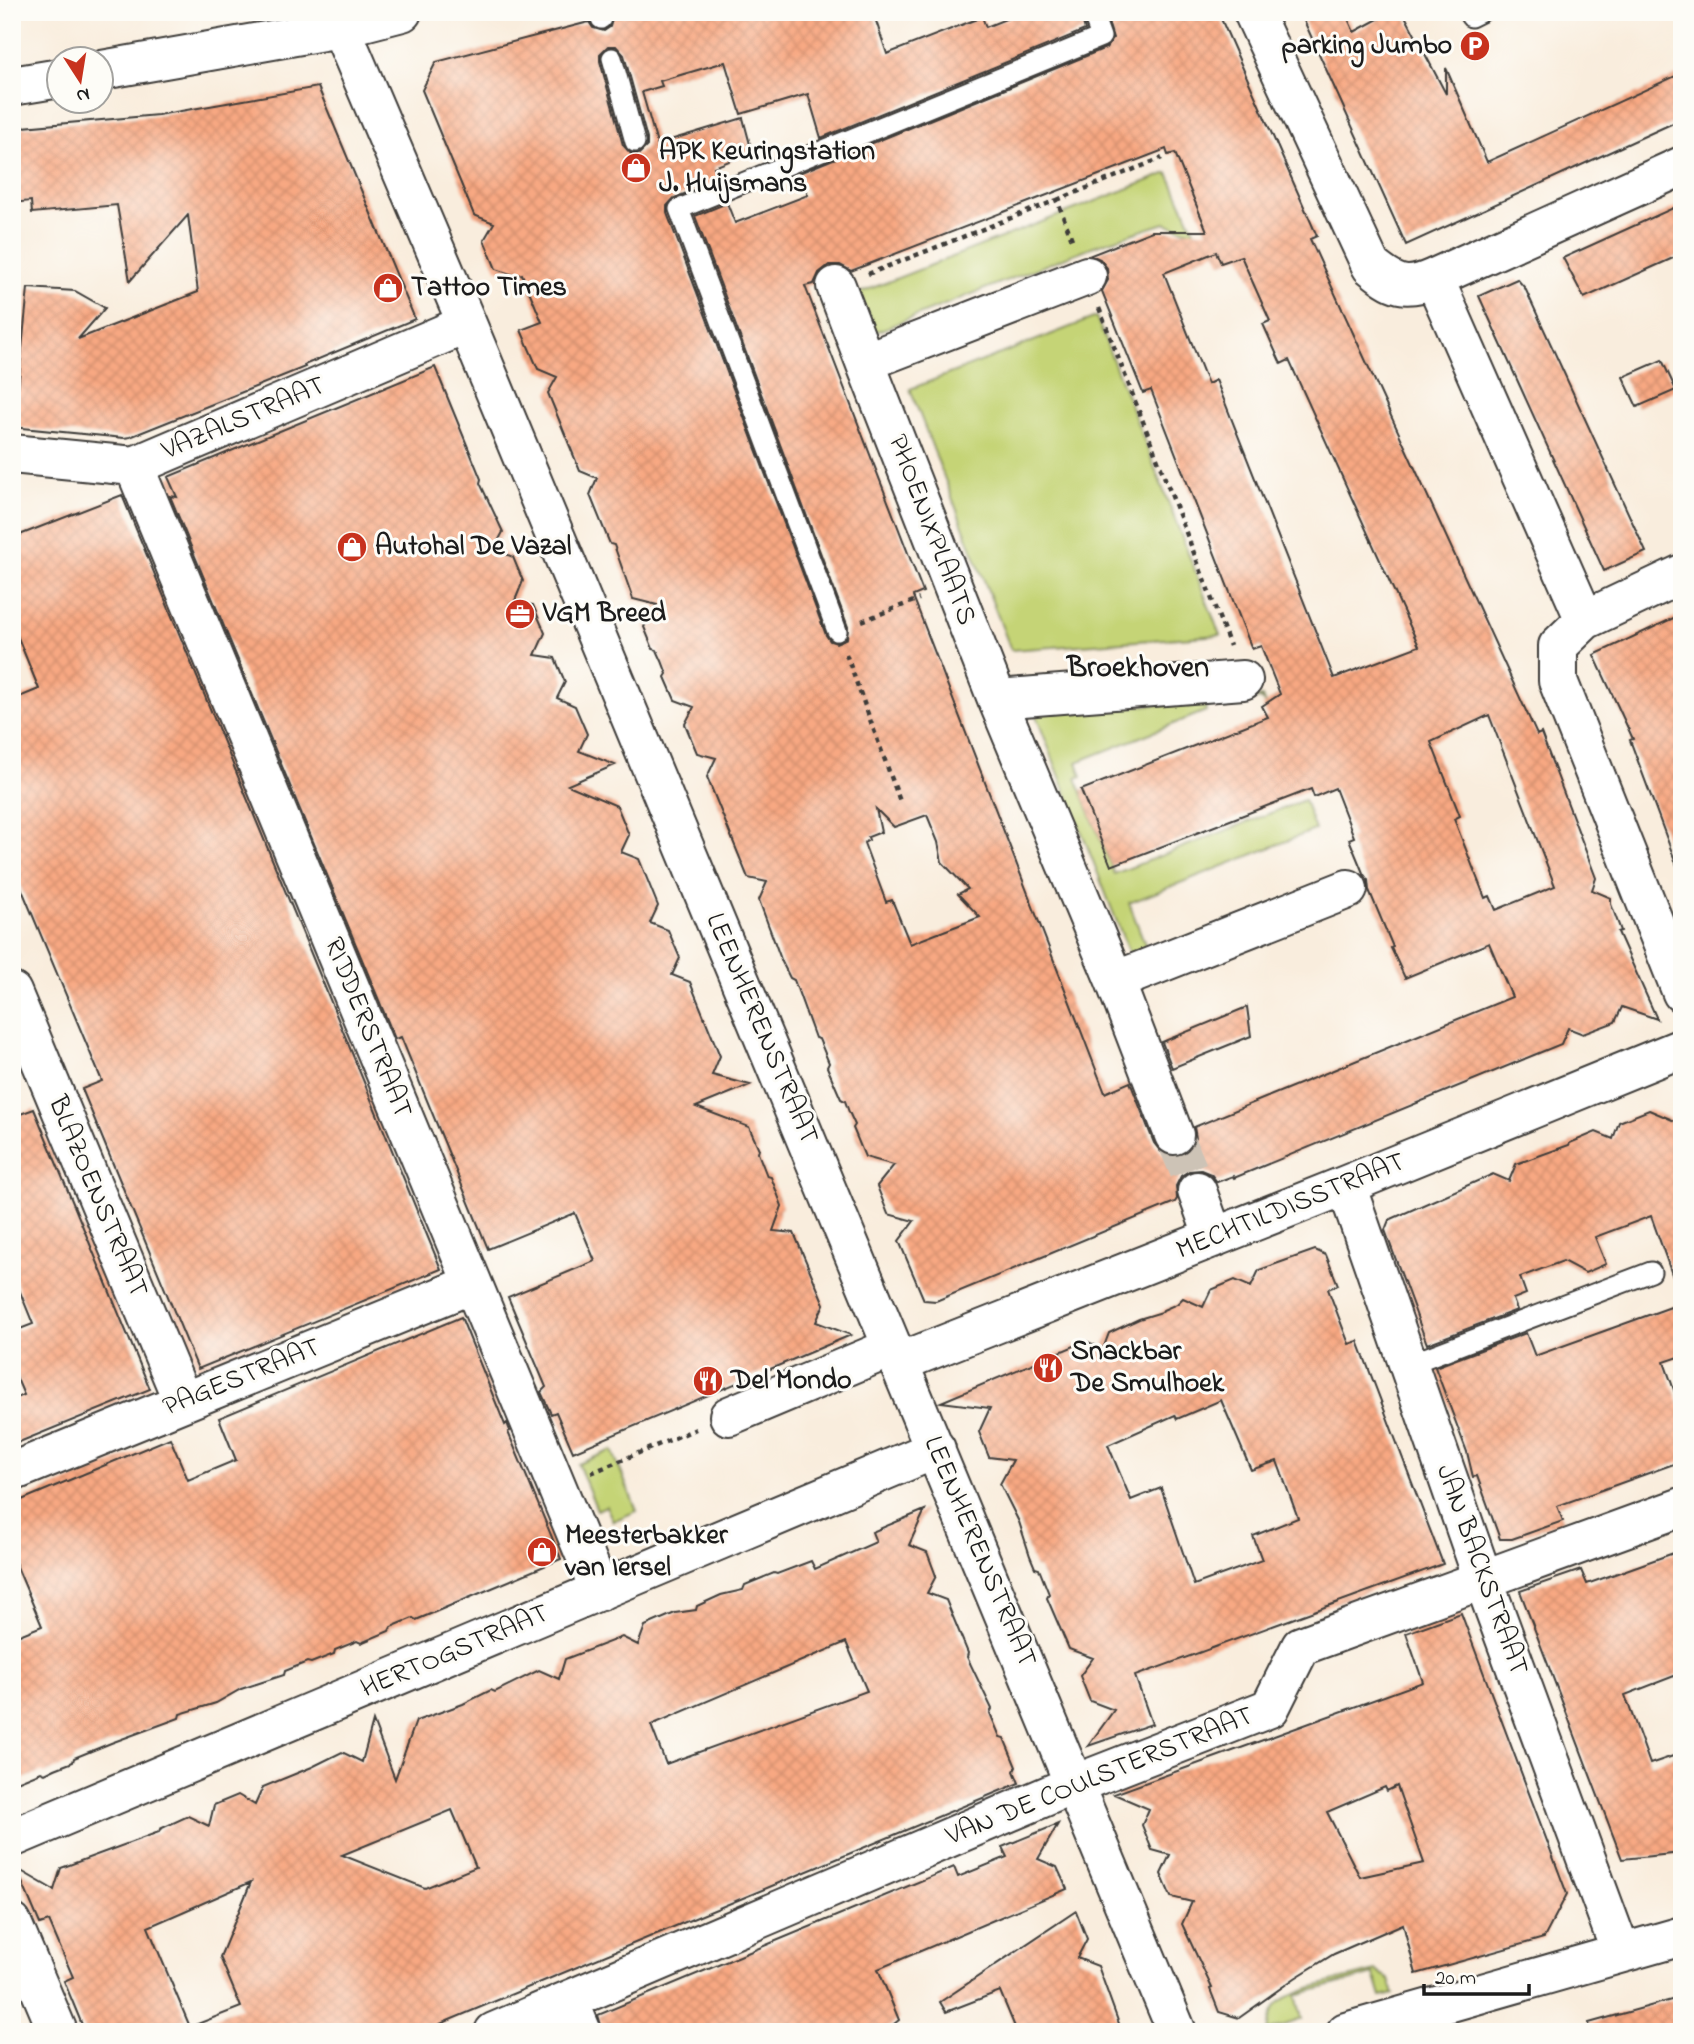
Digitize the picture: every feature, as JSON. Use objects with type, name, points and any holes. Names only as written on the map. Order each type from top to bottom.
[{"type":"street","points":[[116,67],[337,20],[402,12]]},
{"type":"street","points":[[1253,12],[1371,266],[1392,284],[1418,286],[1682,166]]},
{"type":"street","name":"LEENHERENSTRAAT","points":[[337,20],[467,324],[1177,2032]]},
{"type":"street","points":[[12,86],[46,80]]},
{"type":"street","points":[[865,362],[1087,276]]},
{"type":"street","points":[[1434,278],[1585,620]]},
{"type":"street","name":"PHOENIXPLAATS","points":[[836,286],[997,699],[1115,981],[1174,1135]]},
{"type":"street","name":"VAZALSTRAAT","points":[[12,454],[134,466],[467,324]]},
{"type":"street","name":"RIDDERSTRAAT","points":[[134,466],[600,1591]]},
{"type":"street","points":[[1682,574],[1585,620],[1558,646],[1558,681],[1682,993]]},
{"type":"street","points":[[997,699],[1243,680]]},
{"type":"street","points":[[1115,981],[1348,889]]},
{"type":"street","name":"BLAZOENSTRAAT","points":[[12,992],[183,1402]]},
{"type":"street","name":"MECHTILDISSTRAAT","points":[[897,1355],[1214,1238],[1682,1048]]},
{"type":"street","name":"JAN BACKSTRAAT","points":[[1346,1185],[1483,1579],[1621,1953]]},
{"type":"street","points":[[1197,1191],[1214,1238]]},
{"type":"street","name":"PAGESTRAAT","points":[[12,1472],[472,1284]]},
{"type":"street","points":[[729,1416],[897,1355]]},
{"type":"street","name":"HERTOGSTRAAT","points":[[12,1838],[936,1449]]},
{"type":"street","name":"VAN DE COULSTERSTRAAT","points":[[494,2032],[575,2016],[1075,1784],[1270,1708],[1301,1646],[1682,1507]]},
{"type":"street","points":[[12,1923],[58,2032]]},
{"type":"street","points":[[1346,2032],[1682,1936]]},
{"type":"lane","points":[[837,631],[679,209],[1101,37],[1092,12]]},
{"type":"lane","points":[[1468,12],[1471,17],[1481,12]]},
{"type":"lane","points":[[612,58],[635,142]]},
{"type":"lane","points":[[1408,1365],[1651,1272]]},
{"type":"path","points":[[836,286],[1162,158]]},
{"type":"path","points":[[1057,200],[1243,680]]},
{"type":"path","points":[[901,804],[837,631],[953,585]]},
{"type":"path","points":[[556,1487],[729,1416]]},
{"type":"green space","points":[[1168,173],[1195,233],[1165,223],[1094,246],[873,333],[859,293]]},
{"type":"green space","points":[[1096,317],[1220,635],[1011,650],[910,389]]},
{"type":"green space","points":[[1262,697],[1265,705],[1261,699],[1205,702],[1206,711],[1077,762],[1082,776],[1076,778],[1114,874],[1304,800],[1315,830],[1129,903],[1148,952],[1131,958],[1035,713]]},
{"type":"green space","points":[[612,1450],[637,1511],[613,1521],[606,1506],[597,1510],[578,1464]]},
{"type":"green space","points":[[1376,1971],[1389,1979],[1394,1994],[1381,1997],[1374,1974],[1296,1995],[1302,2019],[1268,2031],[1275,2008],[1289,1996],[1312,1987]]},
{"type":"building","points":[[625,12],[873,12],[887,54],[982,17],[986,27],[1023,12],[1080,12],[1085,30],[821,138],[808,94],[741,114],[725,62],[660,81],[662,86],[642,92],[657,144],[743,118],[752,152],[714,167],[719,180],[674,198],[667,206],[667,213],[826,635],[830,641],[836,643],[847,638],[848,627],[695,216],[727,203],[735,223],[808,195],[799,173],[1106,48],[1113,38],[1105,12],[1218,12],[1317,236],[1310,239],[1537,735],[1541,733],[1596,878],[1592,890],[1611,898],[1621,931],[1618,932],[1657,1019],[1622,1007],[1615,1022],[1583,1034],[1568,1028],[1561,1044],[1234,1178],[1233,1176],[1217,1182],[1211,1174],[1201,1170],[1189,1171],[1181,1176],[1176,1186],[1175,1202],[936,1301],[924,1300],[899,1241],[914,1221],[888,1214],[877,1186],[894,1165],[865,1157],[853,1128],[855,1125],[827,1067],[829,1063],[819,1039],[815,1038],[794,980],[790,978],[782,962],[759,900],[767,882],[748,878],[707,777],[716,758],[697,753],[685,724],[694,707],[675,700],[665,677],[667,674],[662,661],[657,650],[653,649],[644,627],[657,605],[633,599],[614,545],[610,544],[590,495],[597,478],[580,471],[548,393],[557,377],[538,369],[521,330],[542,322],[522,274],[516,276],[496,269],[484,240],[494,223],[474,215],[422,90],[436,62],[589,22],[593,28],[604,31],[610,27],[613,16]],"holes":[[[608,46],[616,46],[624,55],[647,139],[647,146],[639,154],[631,154],[623,145],[600,54]],[[1166,149],[1168,155],[1175,153],[1207,231],[1152,231],[1091,255],[1100,259],[1107,268],[1108,280],[1102,291],[1143,393],[1151,390],[1252,649],[1261,646],[1280,694],[1262,706],[1268,717],[1081,790],[1111,866],[1311,789],[1314,797],[1335,788],[1354,837],[1349,839],[1368,880],[1369,890],[1405,978],[1489,943],[1512,997],[1194,1127],[1196,1138],[1191,1148],[1182,1155],[1171,1157],[1161,1152],[1154,1143],[1130,1082],[1105,1093],[913,596],[923,592],[805,286],[814,284],[819,273],[829,265],[840,265],[851,271]],[[1216,252],[1221,263],[1241,256],[1270,321],[1263,324],[1281,364],[1289,360],[1419,646],[1334,678],[1216,380],[1208,384],[1164,273]],[[1489,715],[1555,886],[1496,910],[1490,896],[1485,898],[1454,819],[1460,816],[1431,742]],[[876,809],[894,827],[927,815],[938,842],[942,862],[968,889],[958,894],[980,917],[910,944],[892,900],[886,902],[864,843],[869,840],[868,837],[881,832]]]},
{"type":"building","points":[[1300,12],[1345,12],[1354,32],[1391,12],[1403,12],[1446,94],[1446,68],[1487,162],[1682,73],[1682,119],[1406,245]]},
{"type":"building","points":[[318,87],[415,319],[304,365],[305,367],[130,437],[12,427],[12,388],[18,389],[28,288],[75,291],[105,308],[78,339],[198,292],[188,215],[130,281],[117,205],[32,213],[31,201],[12,203],[12,128],[158,115]]},
{"type":"building","points":[[1682,204],[1682,254],[1584,298],[1563,258]]},
{"type":"building","points":[[1517,279],[1525,288],[1646,552],[1604,571],[1479,296]]},
{"type":"building","points":[[1662,360],[1676,390],[1637,407],[1623,377]]},
{"type":"building","points":[[435,367],[481,479],[480,483],[503,532],[494,549],[513,557],[523,581],[514,603],[533,605],[545,633],[535,655],[555,658],[565,682],[557,698],[575,706],[587,734],[579,751],[615,765],[568,785],[617,806],[629,835],[621,852],[639,859],[658,906],[650,923],[668,930],[680,958],[672,975],[690,982],[720,1056],[712,1075],[750,1085],[696,1107],[749,1127],[767,1176],[771,1177],[782,1206],[773,1231],[794,1233],[824,1304],[816,1322],[851,1335],[573,1452],[556,1412],[551,1414],[541,1392],[546,1387],[508,1297],[595,1261],[575,1213],[488,1249],[401,1037],[395,1039],[170,496],[177,497],[168,477]]},
{"type":"building","points":[[122,495],[441,1269],[198,1369],[82,1089],[102,1081],[12,866],[12,700],[39,689],[12,623],[12,538]]},
{"type":"building","points":[[1682,614],[1682,871],[1679,871],[1630,740],[1633,739],[1594,655]]},
{"type":"building","points":[[1247,1007],[1251,1036],[1172,1068],[1162,1042]]},
{"type":"building","points":[[34,1109],[150,1389],[12,1445],[12,1400],[24,1395],[12,1367],[12,1332],[33,1324],[12,1272],[12,1117]]},
{"type":"building","points":[[1649,1110],[1682,1124],[1682,1290],[1678,1291],[1651,1216],[1595,1237],[1606,1264],[1585,1273],[1563,1261],[1520,1277],[1526,1294],[1513,1299],[1517,1310],[1427,1344],[1385,1230],[1389,1220],[1493,1174],[1509,1181],[1516,1164],[1596,1132],[1613,1139],[1619,1122]]},
{"type":"building","points":[[1315,1250],[1326,1255],[1338,1285],[1328,1289],[1349,1344],[1358,1341],[1443,1564],[1135,1676],[1152,1724],[1088,1746],[1114,1710],[1090,1701],[1080,1676],[1093,1658],[1069,1649],[1047,1598],[1049,1594],[1039,1569],[1035,1568],[1019,1522],[1000,1484],[1013,1460],[989,1457],[979,1432],[990,1408],[941,1402],[1086,1341],[1103,1349],[1109,1333],[1162,1312],[1183,1298],[1203,1307],[1211,1290],[1235,1280],[1251,1287],[1259,1270]],"holes":[[[1221,1400],[1251,1470],[1277,1461],[1298,1518],[1253,1536],[1262,1560],[1194,1585],[1161,1488],[1131,1500],[1108,1445],[1175,1415],[1177,1419]]]},
{"type":"building","points":[[1682,1303],[1682,1356],[1664,1362],[1682,1412],[1682,1461],[1557,1506],[1563,1521],[1512,1539],[1500,1539],[1477,1476],[1473,1477],[1467,1452],[1435,1367],[1526,1333],[1535,1356]]},
{"type":"building","points":[[461,1317],[561,1559],[416,1620],[413,1618],[391,1627],[389,1631],[361,1643],[357,1641],[335,1650],[334,1654],[285,1671],[284,1675],[241,1689],[216,1703],[180,1714],[179,1718],[74,1758],[73,1762],[45,1774],[41,1772],[12,1784],[12,1638],[42,1626],[12,1555],[12,1504],[170,1438],[188,1480],[236,1460],[219,1418]]},
{"type":"building","points":[[925,1510],[909,1545],[927,1552],[936,1576],[927,1593],[946,1600],[968,1653],[967,1657],[992,1709],[990,1713],[1000,1737],[1004,1738],[1016,1767],[1014,1771],[1019,1783],[421,2032],[85,2032],[64,1981],[73,1977],[49,1921],[40,1924],[16,1868],[54,1890],[61,1868],[159,1832],[160,1829],[188,1816],[209,1826],[214,1805],[238,1795],[255,1805],[263,1787],[342,1752],[362,1762],[373,1721],[395,1779],[416,1721],[463,1704],[491,1690],[495,1692],[539,1670],[559,1679],[565,1659],[622,1637],[638,1645],[645,1626],[675,1613],[696,1610],[697,1606],[721,1595],[743,1590],[745,1585],[774,1573],[811,1561],[815,1569],[876,1542],[872,1532]],"holes":[[[846,1642],[867,1691],[666,1764],[651,1725]],[[452,1810],[476,1867],[425,1888],[342,1855]],[[251,1882],[220,1957],[241,2007],[190,2027],[148,1927]]]},
{"type":"building","points":[[1682,1550],[1682,1673],[1625,1695],[1650,1764],[1682,1753],[1682,1853],[1622,1859],[1520,1591],[1581,1570],[1587,1584]]},
{"type":"building","points":[[1461,1613],[1567,1894],[1544,1938],[1416,1974],[1403,1924],[1334,1954],[1239,2018],[1219,2012],[1210,1989],[1212,1988],[1182,1924],[1192,1902],[1171,1897],[1161,1874],[1170,1855],[1152,1850],[1142,1825],[1149,1809],[1114,1794],[1423,1682],[1406,1633]],"holes":[[[1397,1786],[1424,1863],[1360,1877],[1327,1812],[1385,1787],[1387,1791]]]},
{"type":"building","points":[[1058,1824],[1038,1859],[1057,1867],[1067,1889],[878,1969],[899,2020],[884,2032],[603,2032],[598,2015],[954,1867],[958,1877],[1007,1857],[1002,1847]]},
{"type":"building","points":[[1076,1911],[1087,1939],[1077,1958],[1098,1966],[1122,2032],[1017,2032],[1000,1991],[946,2012],[940,2002]]},
{"type":"building","points":[[1682,1997],[1682,2032],[1590,2032],[1589,2023]]},
{"type":"tunnel","points":[[1174,1135],[1197,1191]]},
{"type":"place","name":"parking Jumbo","points":[[1475,46]]},
{"type":"place","name":"APK Keuringstation J. Huijsmans","points":[[636,168]]},
{"type":"place","name":"Tattoo Times","points":[[388,288]]},
{"type":"place","name":"Autohal De Vazal","points":[[352,547]]},
{"type":"place","name":"VGM Breed","points":[[520,614]]},
{"type":"place","name":"Snackbar De Smulhoek","points":[[1048,1368]]},
{"type":"place","name":"Del Mondo","points":[[708,1381]]},
{"type":"place","name":"Meesterbakker van Iersel","points":[[542,1552]]},
{"type":"district","name":"Broekhoven","points":[[1138,669]]}]
